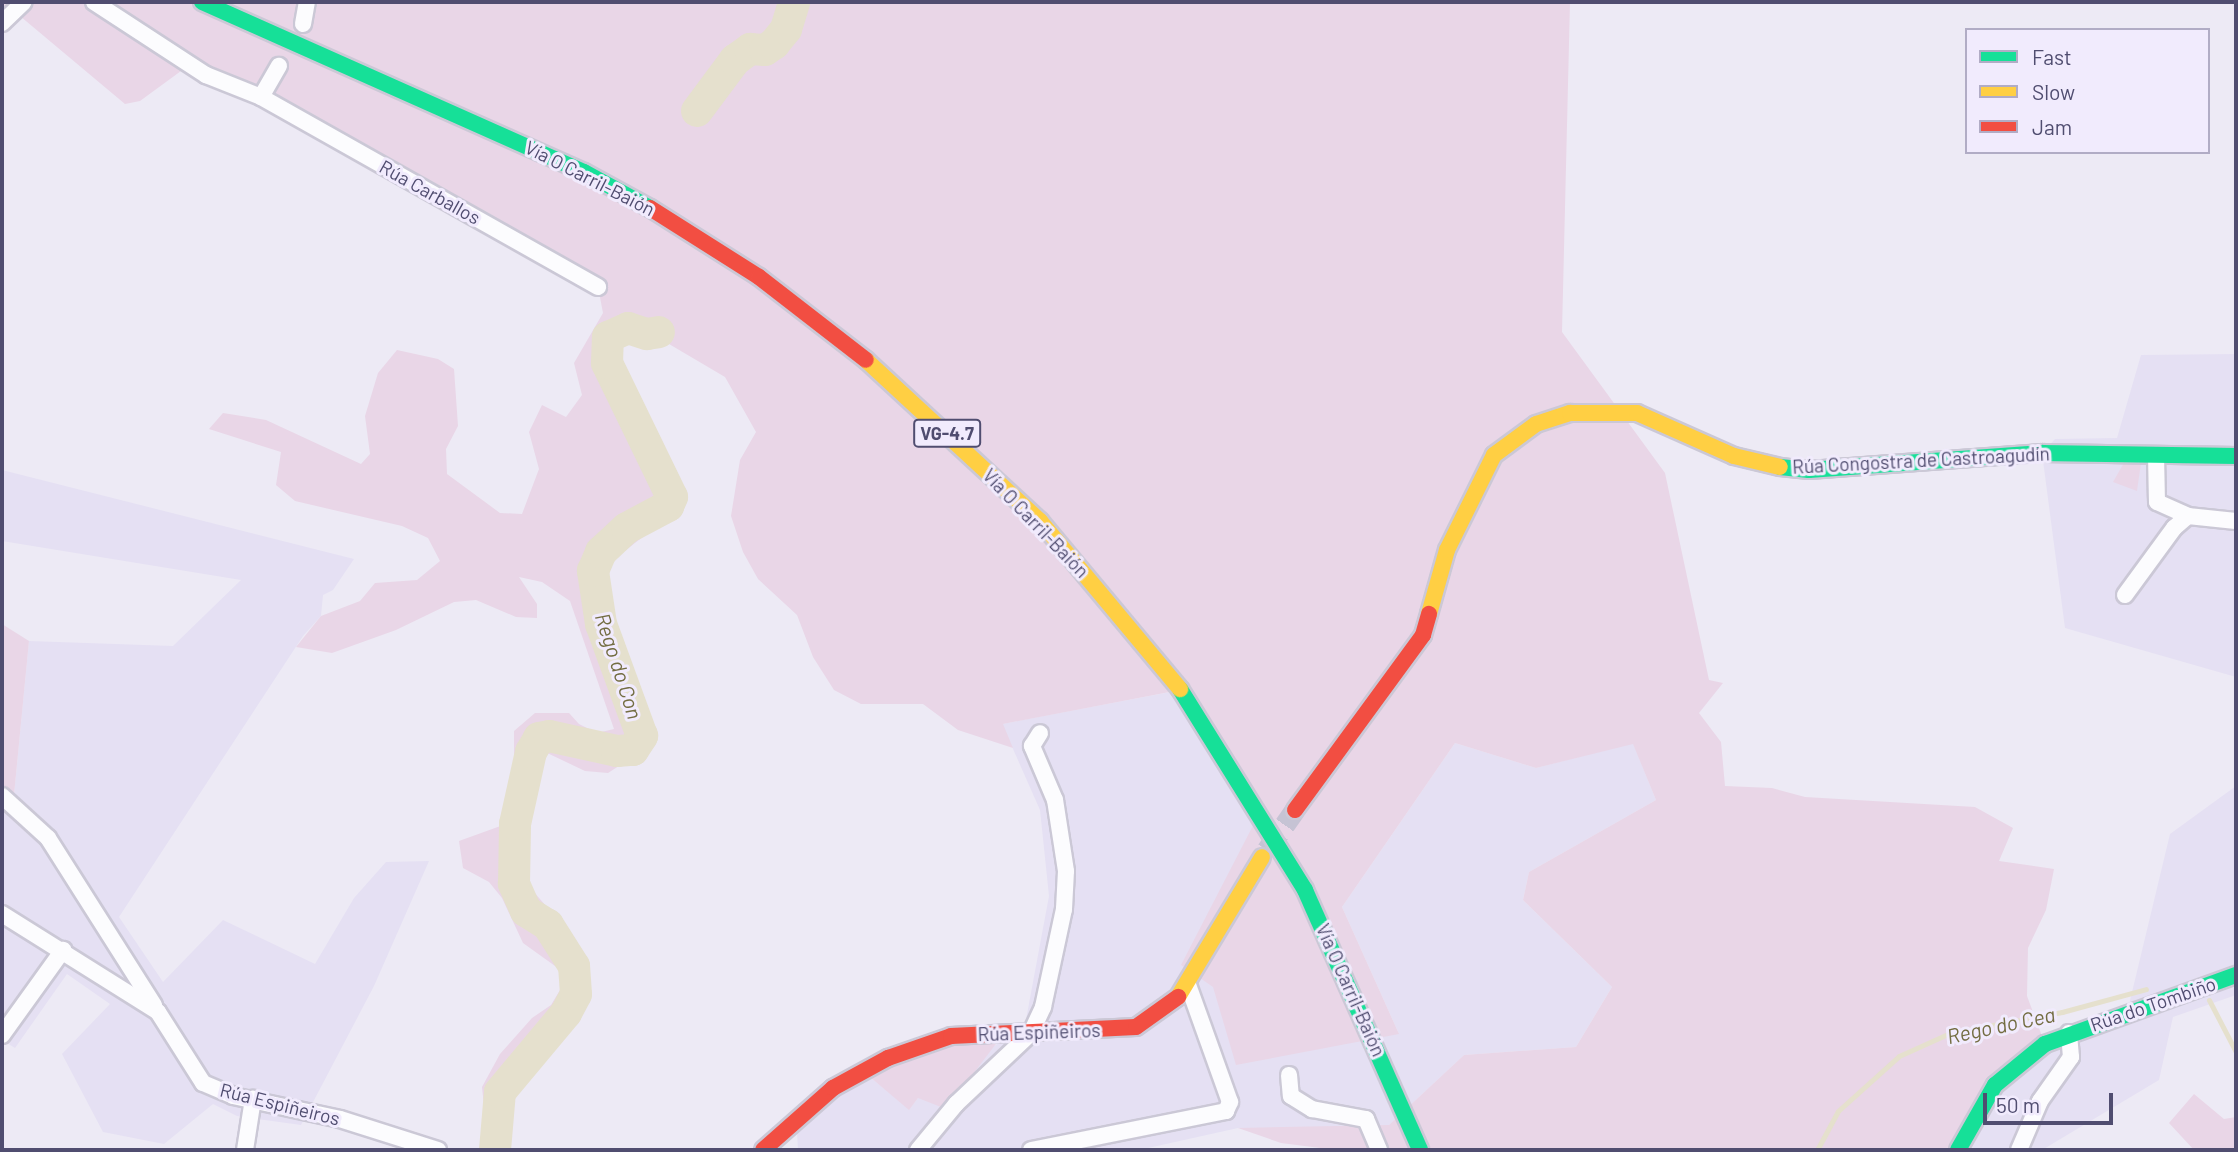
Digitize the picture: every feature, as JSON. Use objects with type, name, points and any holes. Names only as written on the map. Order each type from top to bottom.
[{"type":"main road","name":"Vía O Carril-Baión","points":[[202,2],[584,172],[677,223],[759,277],[861,355],[952,437],[1040,522],[1160,660],[1195,712],[1305,890],[1420,1150]]},
{"type":"main road","name":"Rúa Congostra de Castroagudín","points":[[1295,810],[1423,635],[1447,550],[1494,455],[1536,424],[1570,413],[1637,413],[1744,459],[1808,470],[2042,453],[2236,456]]},
{"type":"main road","name":"Rúa Espiñeiros","points":[[763,1150],[834,1088],[888,1058],[951,1036],[1136,1027],[1171,1004],[1188,985],[1262,857]]},
{"type":"main road","name":"Rúa do Tombiño","points":[[1958,1150],[1995,1085],[2036,1050],[2070,1033],[2236,975]]},
{"type":"street","points":[[2,23],[24,2]]},
{"type":"street","name":"Rúa Carballos","points":[[94,2],[206,75],[261,97],[598,287]]},
{"type":"street","points":[[303,24],[307,2]]},
{"type":"street","points":[[261,97],[279,66]]},
{"type":"street","points":[[2155,455],[2157,502],[2188,516],[2236,521]]},
{"type":"street","points":[[2125,595],[2174,528],[2188,516]]},
{"type":"street","points":[[918,1150],[956,1104],[1031,1033],[1054,966],[1066,871],[1055,800],[1032,746],[1040,733]]},
{"type":"street","name":"Rúa Espiñeiros","points":[[2,796],[48,838],[203,1083],[253,1099],[340,1119],[438,1150]]},
{"type":"street","name":"Rúa Espiñeiros","points":[[2,914],[64,950],[158,1012]]},
{"type":"street","points":[[2,1035],[64,950]]},
{"type":"street","points":[[1031,1150],[1226,1111],[1230,1102],[1188,985]]},
{"type":"street","name":"Rúa do Tombiño","points":[[2019,1150],[2040,1101],[2071,1057],[2070,1033]]},
{"type":"street","points":[[1289,1075],[1291,1096],[1312,1109],[1366,1119],[1379,1150]]},
{"type":"street","points":[[245,1150],[253,1099]]},
{"type":"shaded area","points":[[2,2],[1570,2],[1562,332],[1665,473],[1709,680],[1723,683],[1699,713],[1721,742],[1725,786],[1772,788],[1805,797],[1975,807],[2013,828],[1999,861],[2054,869],[2046,910],[2028,948],[2027,996],[2045,1044],[1995,1085],[1958,1150],[1336,1150],[1281,1143],[1238,1128],[1389,1125],[1464,1055],[1576,1047],[1612,987],[1523,900],[1529,872],[1656,800],[1633,744],[1536,768],[1455,743],[1342,907],[1399,1034],[1236,1065],[1213,987],[1181,965],[1260,812],[1180,690],[1003,724],[1013,748],[958,730],[923,704],[861,704],[834,690],[813,657],[797,615],[758,579],[743,552],[731,516],[740,460],[756,432],[725,377],[669,344],[638,340],[619,342],[619,363],[678,492],[676,511],[608,564],[608,586],[613,622],[652,722],[650,746],[608,773],[585,771],[543,751],[523,863],[533,891],[559,921],[583,966],[580,1007],[513,1085],[506,1150],[479,1150],[485,1116],[482,1087],[500,1054],[532,1018],[551,1005],[560,990],[562,971],[523,943],[502,898],[489,882],[463,868],[459,841],[506,824],[514,789],[514,731],[535,713],[569,713],[579,724],[597,733],[614,729],[570,601],[542,582],[519,577],[537,604],[537,618],[516,617],[476,600],[454,602],[396,630],[332,653],[296,647],[321,616],[360,601],[375,583],[417,580],[440,561],[428,538],[402,526],[295,501],[276,485],[281,452],[209,429],[223,413],[266,420],[361,464],[370,454],[365,416],[378,373],[397,350],[438,359],[454,369],[458,426],[446,449],[447,474],[500,513],[522,514],[539,469],[529,432],[542,405],[566,417],[582,395],[574,363],[603,313],[598,287],[206,75],[181,71],[140,101],[125,104],[14,11],[2,23]]},
{"type":"shaded area","points":[[2236,354],[2236,677],[2065,628],[2042,453],[2055,439],[2117,438],[2141,355]]},
{"type":"shaded area","points":[[2125,461],[2141,463],[2137,491],[2113,482]]},
{"type":"shaded area","points":[[2,470],[354,559],[333,590],[323,595],[321,616],[303,636],[119,917],[163,982],[223,920],[315,964],[354,898],[386,862],[429,861],[374,986],[301,1125],[237,1116],[213,1104],[164,1144],[103,1132],[62,1054],[110,1004],[67,974],[15,1048],[2,1040],[2,809],[14,795],[29,641],[173,646],[241,580],[2,541]]},
{"type":"shaded area","points":[[2,624],[29,641],[14,795],[2,809]]},
{"type":"shaded area","points":[[1181,690],[1399,1034],[1342,907],[1455,743],[1536,768],[1633,743],[1656,800],[1529,872],[1523,900],[1612,987],[1576,1047],[1464,1055],[1384,1130],[1238,1128],[1139,1150],[798,1150],[796,1115],[870,1077],[909,1109],[918,1098],[1025,1025],[1049,896],[1040,810],[1002,724]]},
{"type":"shaded area","points":[[2236,786],[2236,995],[2173,1017],[2159,1080],[2042,1150],[1958,1150],[2019,1062],[2127,1013],[2170,834]]},
{"type":"shaded area","points":[[951,1036],[999,1040],[946,1109],[918,1098],[909,1110],[870,1077]]},
{"type":"shaded area","points":[[2194,1094],[2224,1119],[2236,1117],[2236,1150],[2194,1150],[2169,1123]]},
{"type":"waterway","name":"Rego do Con","points":[[697,111],[735,60],[750,49],[765,50],[774,44],[786,29],[794,2]]},
{"type":"waterway","name":"Rego do Con","points":[[495,1150],[500,1092],[566,1013],[576,994],[574,966],[548,925],[526,911],[514,884],[515,824],[531,752],[539,738],[549,736],[617,751],[633,750],[642,736],[601,624],[593,571],[601,552],[627,528],[668,506],[672,497],[607,363],[608,337],[628,328],[647,334],[659,332]]},
{"type":"waterway","name":"Rego do Cea","points":[[1817,1150],[1838,1111],[1899,1056],[1950,1033],[2062,1012],[2146,989]]},
{"type":"waterway","name":"Rego do Cea","points":[[2209,1000],[2236,1052]]},
{"type":"tunnel","points":[[1267,850],[1295,810]]},
{"type":"traffic: fast","points":[[202,2],[584,172],[650,208]]},
{"type":"traffic: fast","points":[[1780,467],[1809,470],[2042,453],[2236,456]]},
{"type":"traffic: fast","points":[[1180,689],[1305,890],[1420,1150]]},
{"type":"traffic: fast","points":[[1958,1150],[1995,1085],[2045,1044],[2236,975]]},
{"type":"traffic: slow","points":[[866,360],[1040,521],[1180,689]]},
{"type":"traffic: slow","points":[[1429,614],[1447,550],[1494,455],[1536,424],[1570,413],[1637,413],[1734,456],[1780,467]]},
{"type":"traffic: slow","points":[[1178,997],[1262,857]]},
{"type":"traffic: jam","points":[[650,208],[759,277],[866,360]]},
{"type":"traffic: jam","points":[[1295,810],[1423,635],[1429,614]]},
{"type":"traffic: jam","points":[[763,1150],[833,1088],[888,1058],[951,1036],[1136,1027],[1178,997]]}]
